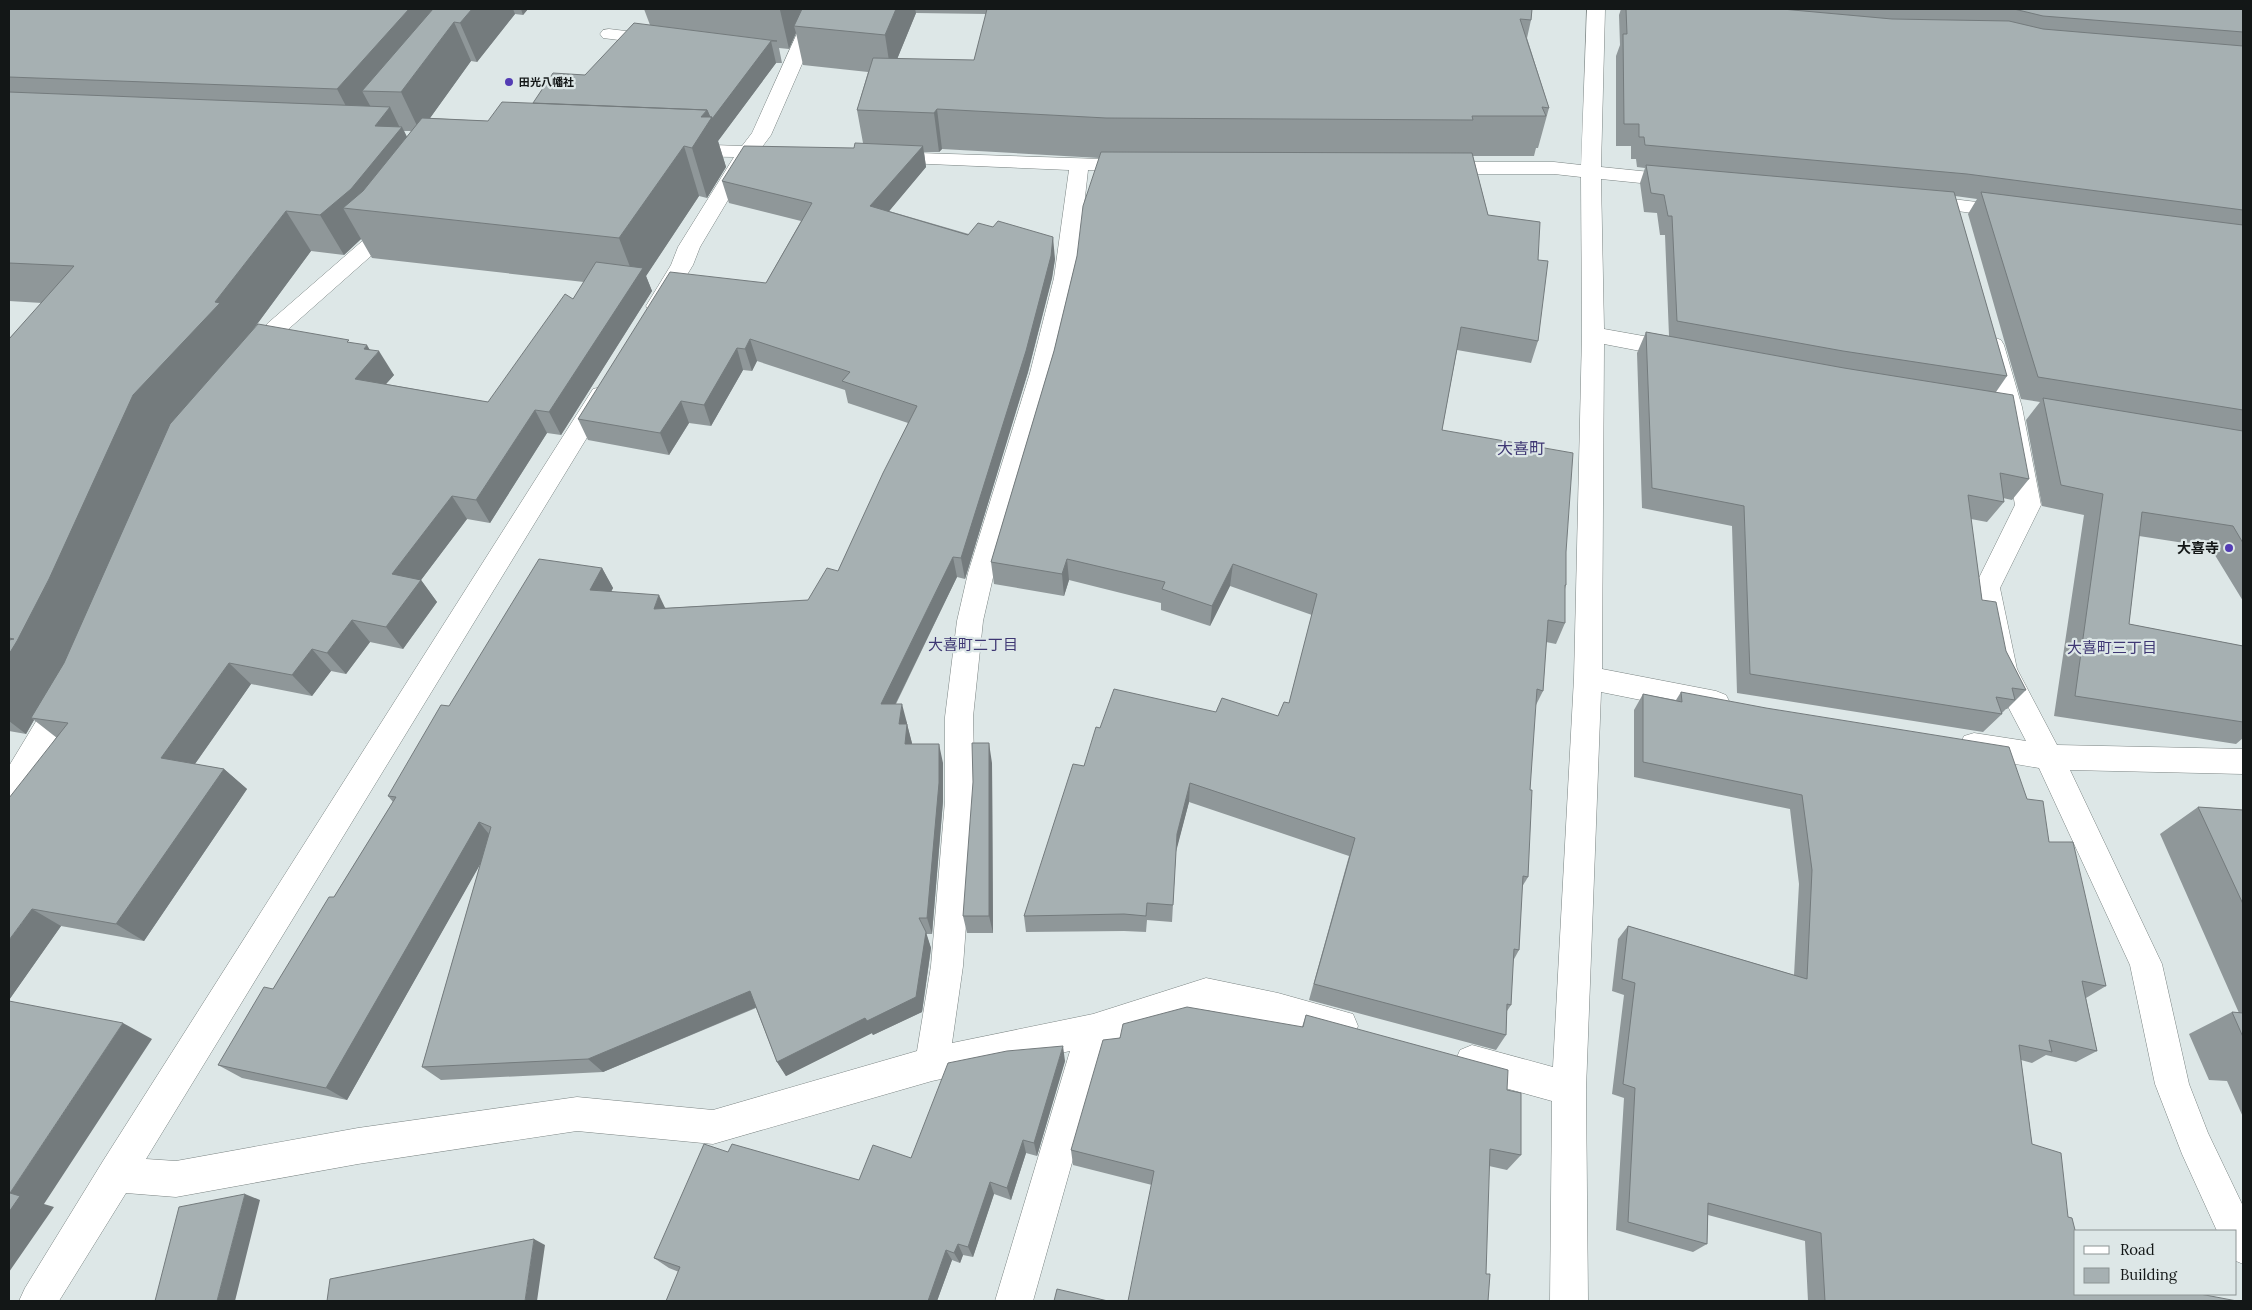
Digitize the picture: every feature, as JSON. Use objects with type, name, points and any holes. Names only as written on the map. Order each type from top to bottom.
[{"type":"street","points":[[646,324],[682,265],[689,247],[748,152],[761,135],[787,56],[817,9]]},
{"type":"street","points":[[1569,1301],[1569,1088],[1588,678],[1594,334],[1591,172],[1596,9]]},
{"type":"street","points":[[609,34],[678,42]]},
{"type":"street","points":[[669,149],[796,154]]},
{"type":"street","points":[[874,158],[1079,166],[1148,166]]},
{"type":"street","points":[[932,1064],[947,966],[960,801],[958,760],[959,717],[970,621],[981,573],[1042,373],[1065,278],[1079,166]]},
{"type":"street","points":[[1416,168],[1554,168],[1696,182]]},
{"type":"street","points":[[1904,200],[2031,214]]},
{"type":"street","points":[[239,371],[276,328],[382,235],[406,204]]},
{"type":"street","points":[[1953,204],[1961,232]]},
{"type":"street","points":[[1987,324],[2010,407],[2028,505],[1986,588],[2003,670],[2049,757],[2146,964],[2172,1084],[2194,1142],[2235,1230]]},
{"type":"street","points":[[1594,334],[1698,354]]},
{"type":"street","points":[[38,1301],[614,375]]},
{"type":"street","points":[[9,792],[77,676]]},
{"type":"street","points":[[1588,678],[1746,709]]},
{"type":"street","points":[[1951,742],[2049,757],[2243,761]]},
{"type":"street","points":[[116,1174],[176,1179],[358,1146],[577,1114],[713,1127],[932,1064],[1092,1030],[1206,994],[1278,1008],[1372,1034]]},
{"type":"street","points":[[1014,1301],[1092,1030]]},
{"type":"street","points":[[1447,1055],[1569,1088]]},
{"type":"street","points":[[2237,1233],[2243,1246]]},
{"type":"building","points":[[9,9],[409,9],[337,89],[9,77]]},
{"type":"building","points":[[433,9],[472,9],[460,23],[454,22],[401,92],[362,91]]},
{"type":"building","points":[[802,9],[896,9],[885,35],[794,26]]},
{"type":"building","points":[[987,9],[1532,9],[1531,20],[1520,19],[1549,108],[1542,107],[1546,116],[1472,116],[1473,120],[1106,118],[937,109],[934,113],[857,110],[873,58],[974,60]]},
{"type":"building","points":[[1626,9],[1782,9],[1892,19],[2009,21],[2043,29],[2243,46],[2243,210],[1967,174],[1645,145],[1644,137],[1639,137],[1639,124],[1624,124],[1623,34],[1627,34]]},
{"type":"building","points":[[2014,9],[2243,9],[2243,32],[2043,16]]},
{"type":"building","points":[[634,23],[777,41],[771,41],[712,119],[707,110],[533,103],[553,73],[585,75]]},
{"type":"building","points":[[9,92],[390,107],[375,126],[402,127],[351,189],[320,215],[286,211],[215,302],[220,303],[133,395],[49,579],[9,654],[9,640],[14,639],[9,638],[9,339],[74,266],[9,263]]},
{"type":"building","points":[[502,102],[707,110],[701,117],[712,117],[692,148],[684,146],[619,238],[343,208],[363,191],[422,118],[488,121]]},
{"type":"building","points":[[855,143],[923,146],[870,206],[968,235],[978,223],[993,227],[998,221],[1053,237],[1051,256],[1026,351],[961,558],[953,557],[881,704],[902,704],[899,724],[907,724],[905,744],[939,744],[939,783],[927,918],[919,918],[926,932],[916,997],[867,1021],[865,1018],[777,1062],[750,991],[588,1059],[422,1067],[491,827],[479,822],[326,1088],[218,1065],[264,987],[273,989],[329,897],[334,897],[396,797],[388,796],[441,705],[449,706],[539,559],[602,568],[590,590],[659,595],[654,609],[808,600],[827,568],[838,571],[883,473],[917,406],[842,381],[850,372],[750,339],[745,349],[737,348],[704,405],[681,401],[660,433],[578,419],[670,272],[766,283],[812,203],[722,181],[744,146],[854,148]]},
{"type":"building","points":[[1101,152],[1472,153],[1488,215],[1540,222],[1538,260],[1548,261],[1538,341],[1461,327],[1442,430],[1573,453],[1566,552],[1565,623],[1548,620],[1543,691],[1537,689],[1530,790],[1532,790],[1528,877],[1523,876],[1519,950],[1514,949],[1511,1005],[1507,1004],[1506,1035],[1314,984],[1355,838],[1190,783],[1177,834],[1173,905],[1147,903],[1146,916],[1124,914],[1024,916],[1073,764],[1084,766],[1096,727],[1100,728],[1114,689],[1216,712],[1222,698],[1278,716],[1284,702],[1289,703],[1317,594],[1233,564],[1212,606],[1162,589],[1165,582],[1067,559],[1062,574],[991,562],[1054,351],[1077,256],[1083,206]]},
{"type":"building","points":[[1646,165],[1954,192],[2007,376],[1843,351],[1677,321],[1672,216],[1668,216],[1664,195],[1651,193]]},
{"type":"building","points":[[1981,192],[2243,225],[2243,410],[2038,377]]},
{"type":"building","points":[[596,262],[643,268],[549,412],[535,410],[476,500],[452,496],[392,574],[421,580],[386,627],[352,620],[327,653],[312,649],[292,675],[229,663],[161,758],[224,769],[116,924],[32,909],[9,940],[9,798],[68,723],[31,718],[64,663],[170,424],[258,324],[349,340],[347,342],[367,345],[364,349],[379,351],[355,379],[488,402],[565,294],[573,299]]},
{"type":"building","points":[[1646,332],[1844,368],[2013,395],[2029,479],[2000,473],[2004,502],[1968,495],[1982,600],[1996,602],[2006,651],[2026,690],[2012,688],[2015,700],[1996,697],[2002,714],[1750,674],[1744,506],[1652,488]]},
{"type":"building","points":[[2043,398],[2243,431],[2243,543],[2233,526],[2142,512],[2129,624],[2243,646],[2243,722],[2075,696],[2103,494],[2061,485]]},
{"type":"building","points":[[1681,692],[1766,708],[2009,747],[2027,799],[2043,801],[2049,842],[2073,842],[2106,986],[2082,981],[2097,1051],[2049,1040],[2052,1052],[2019,1045],[2032,1144],[2061,1153],[2068,1217],[2072,1218],[2075,1230],[2074,1295],[2205,1295],[2237,1301],[1825,1301],[1821,1233],[1708,1203],[1707,1244],[1628,1222],[1635,1088],[1623,1084],[1635,983],[1622,979],[1628,926],[1807,979],[1812,870],[1802,795],[1643,762],[1643,694],[1682,702]]},
{"type":"building","points":[[972,743],[989,743],[989,916],[963,916],[973,782]]},
{"type":"building","points":[[2198,807],[2243,810],[2243,904]]},
{"type":"building","points":[[9,1001],[123,1023],[10,1193],[20,1196],[9,1212]]},
{"type":"building","points":[[1187,1007],[1303,1027],[1306,1015],[1508,1070],[1507,1090],[1521,1093],[1521,1155],[1490,1149],[1486,1274],[1490,1274],[1488,1301],[1128,1301],[1154,1171],[1071,1150],[1103,1040],[1120,1038],[1123,1024]]},
{"type":"building","points":[[2232,1012],[2243,1013],[2243,1037]]},
{"type":"building","points":[[1063,1046],[1034,1143],[1023,1140],[1007,1188],[990,1182],[968,1247],[958,1244],[954,1253],[946,1250],[928,1301],[666,1301],[680,1267],[654,1258],[704,1144],[728,1152],[732,1144],[859,1180],[873,1145],[911,1158],[948,1063],[1007,1051]]},
{"type":"building","points":[[245,1194],[217,1301],[155,1301],[179,1207]]},
{"type":"building","points":[[534,1239],[525,1301],[327,1301],[330,1279]]},
{"type":"building","points":[[1057,1289],[1108,1301],[1054,1301]]},
{"type":"place","name":"田光八幡社","points":[[509,82]]},
{"type":"place","name":"大喜寺","points":[[2229,548]]},
{"type":"district","name":"大喜町","points":[[1521,448]]},
{"type":"district","name":"大喜町二丁目","points":[[973,645]]},
{"type":"district","name":"大喜町三丁目","points":[[2112,648]]}]
